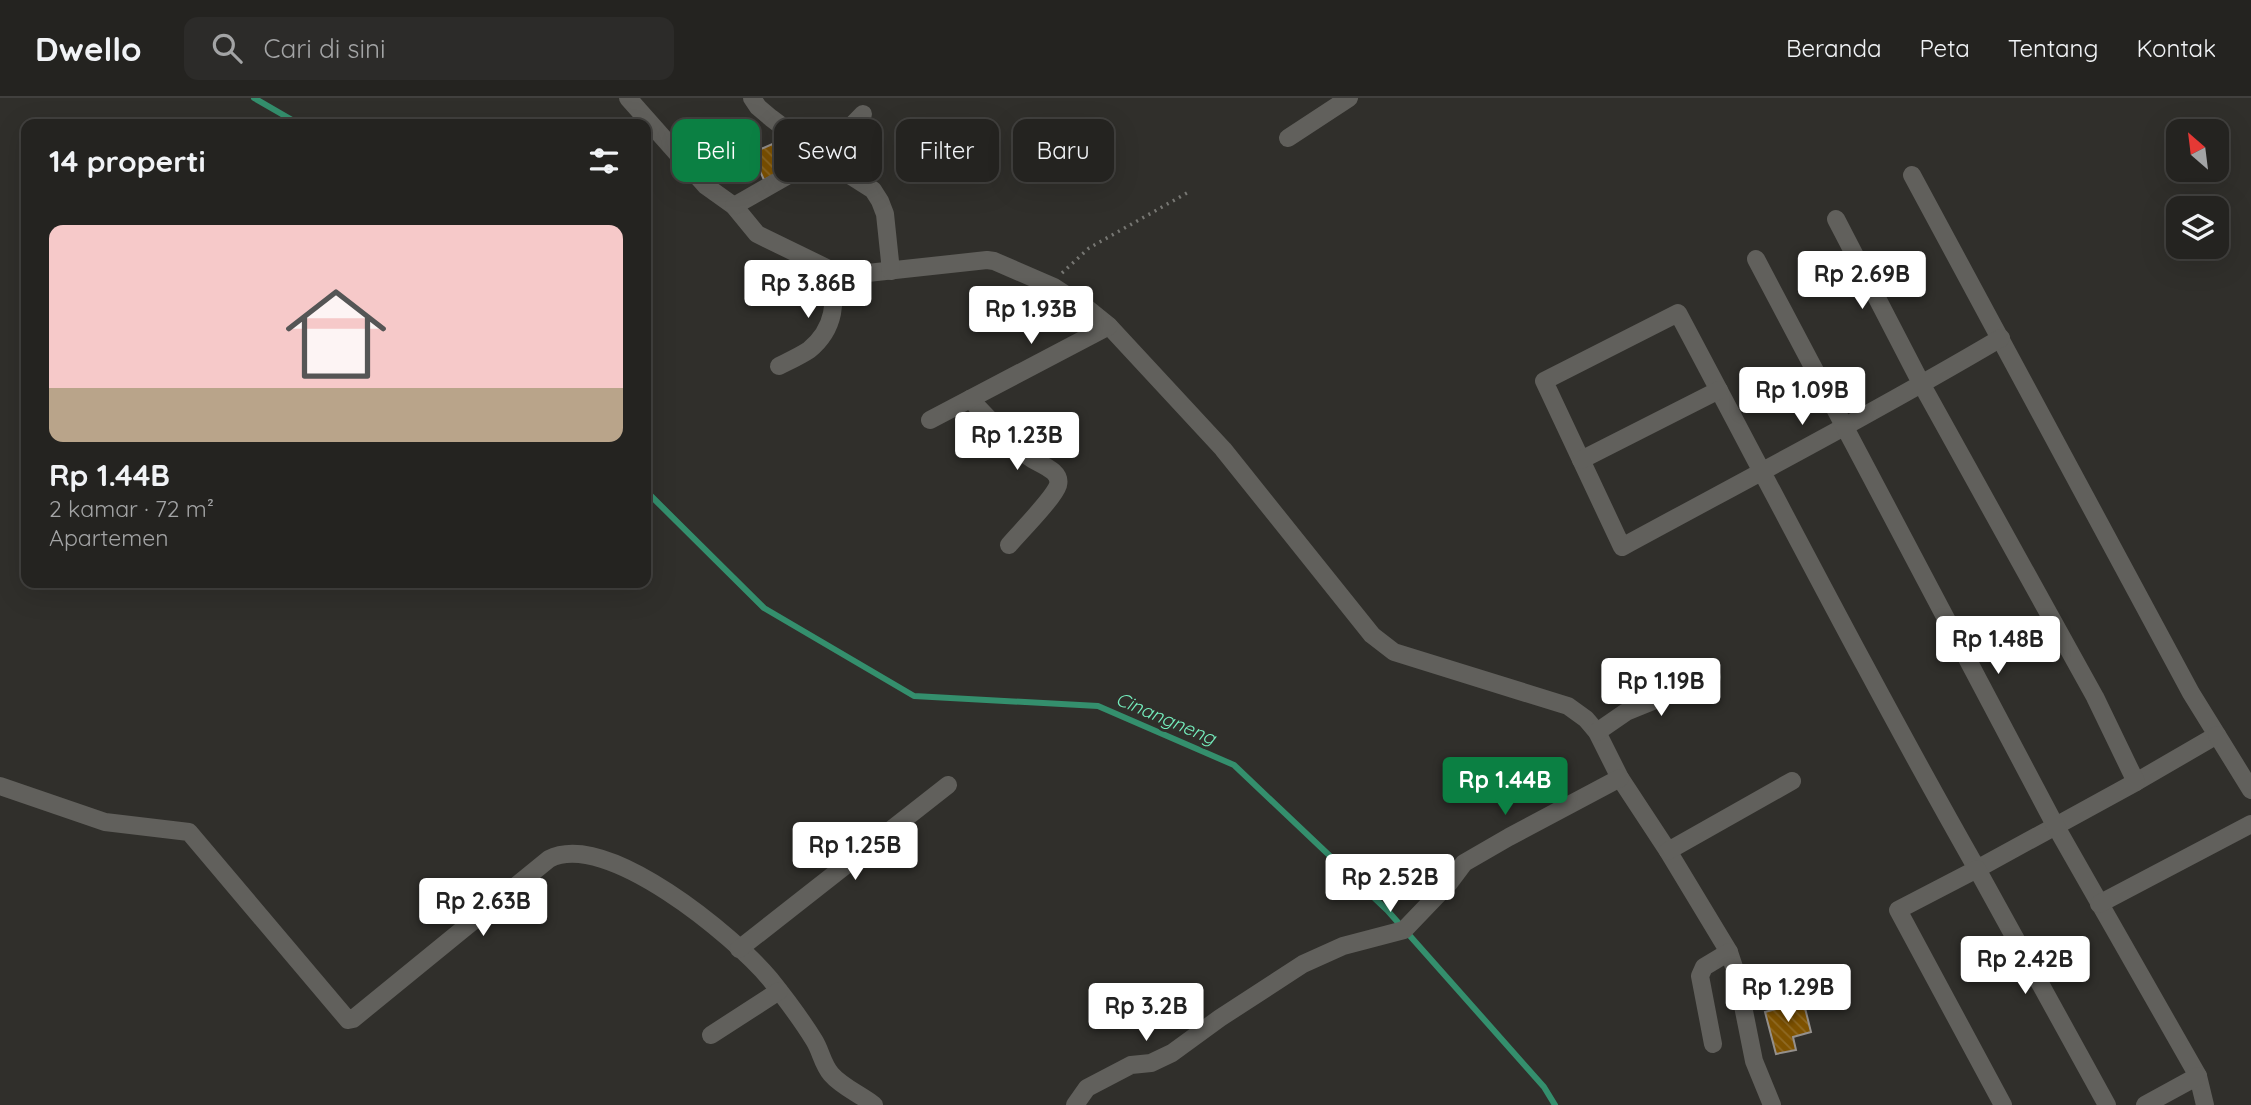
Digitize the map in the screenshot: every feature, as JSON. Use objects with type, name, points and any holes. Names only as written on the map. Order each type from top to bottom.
[{"type":"street","points":[[628,98],[647,119]]},
{"type":"street","points":[[752,98],[758,107],[774,119]]},
{"type":"street","points":[[1288,138],[1349,98]]},
{"type":"street","points":[[858,119],[863,114]]},
{"type":"street","points":[[651,124],[706,186],[734,206],[757,234],[839,274],[987,260],[1054,286],[1109,326],[1223,449],[1372,635],[1394,652],[1572,708],[1597,732],[1620,778],[1668,851],[1728,952],[1737,976],[1755,1060],[1772,1105]]},
{"type":"street","points":[[1912,175],[2192,694],[2251,790]]},
{"type":"street","points":[[734,206],[776,182]]},
{"type":"street","points":[[861,182],[873,190],[880,201],[888,230],[891,271]]},
{"type":"street","points":[[1836,219],[1922,384],[2095,697],[2136,782]]},
{"type":"street","points":[[1756,259],[2055,825],[2198,1076],[2205,1105]]},
{"type":"street","points":[[779,366],[808,350],[822,336],[834,308],[831,270]]},
{"type":"street","points":[[2001,338],[1922,384],[1844,426],[1762,471],[1622,547],[1544,381],[1678,313],[1762,471],[1904,740],[2107,1105]]},
{"type":"street","points":[[930,421],[1109,326]]},
{"type":"street","points":[[1581,460],[1719,390]]},
{"type":"street","points":[[970,399],[1030,458],[1055,473],[1058,478],[1058,486],[1050,497],[1009,545]]},
{"type":"street","points":[[1597,732],[1626,712],[1712,677]]},
{"type":"street","points":[[2003,1105],[1898,910],[2136,782],[2217,735]]},
{"type":"street","points":[[1075,1105],[1087,1088],[1131,1065],[1151,1063],[1172,1053],[1220,1017],[1303,964],[1343,946],[1404,930],[1450,883],[1464,863],[1620,778]]},
{"type":"street","points":[[1668,851],[1792,781]]},
{"type":"street","points":[[739,949],[948,785]]},
{"type":"street","points":[[7,788],[104,822],[192,834],[348,1020],[353,1020],[558,854],[589,856],[628,869],[667,889],[768,976],[807,1029],[830,1073],[874,1105]]},
{"type":"street","points":[[2099,904],[2251,824]]},
{"type":"street","points":[[1713,1044],[1700,976],[1704,967],[1728,952]]},
{"type":"street","points":[[711,1035],[779,991]]},
{"type":"street","points":[[2145,1105],[2198,1076]]},
{"type":"path","points":[[1054,286],[1067,267],[1089,248],[1186,193]]},
{"type":"building","points":[[774,143],[774,176],[764,180],[760,171],[760,149]]},
{"type":"building","points":[[1802,996],[1811,1032],[1793,1037],[1796,1050],[1776,1054],[1765,1012],[1784,1007],[1783,1000]]},
{"type":"waterway","name":"Cinangneng","points":[[254,98],[290,119]]},
{"type":"waterway","name":"Cinangneng","points":[[651,496],[764,608],[914,696],[1098,706],[1234,765],[1387,910],[1544,1087],[1555,1105]]}]
